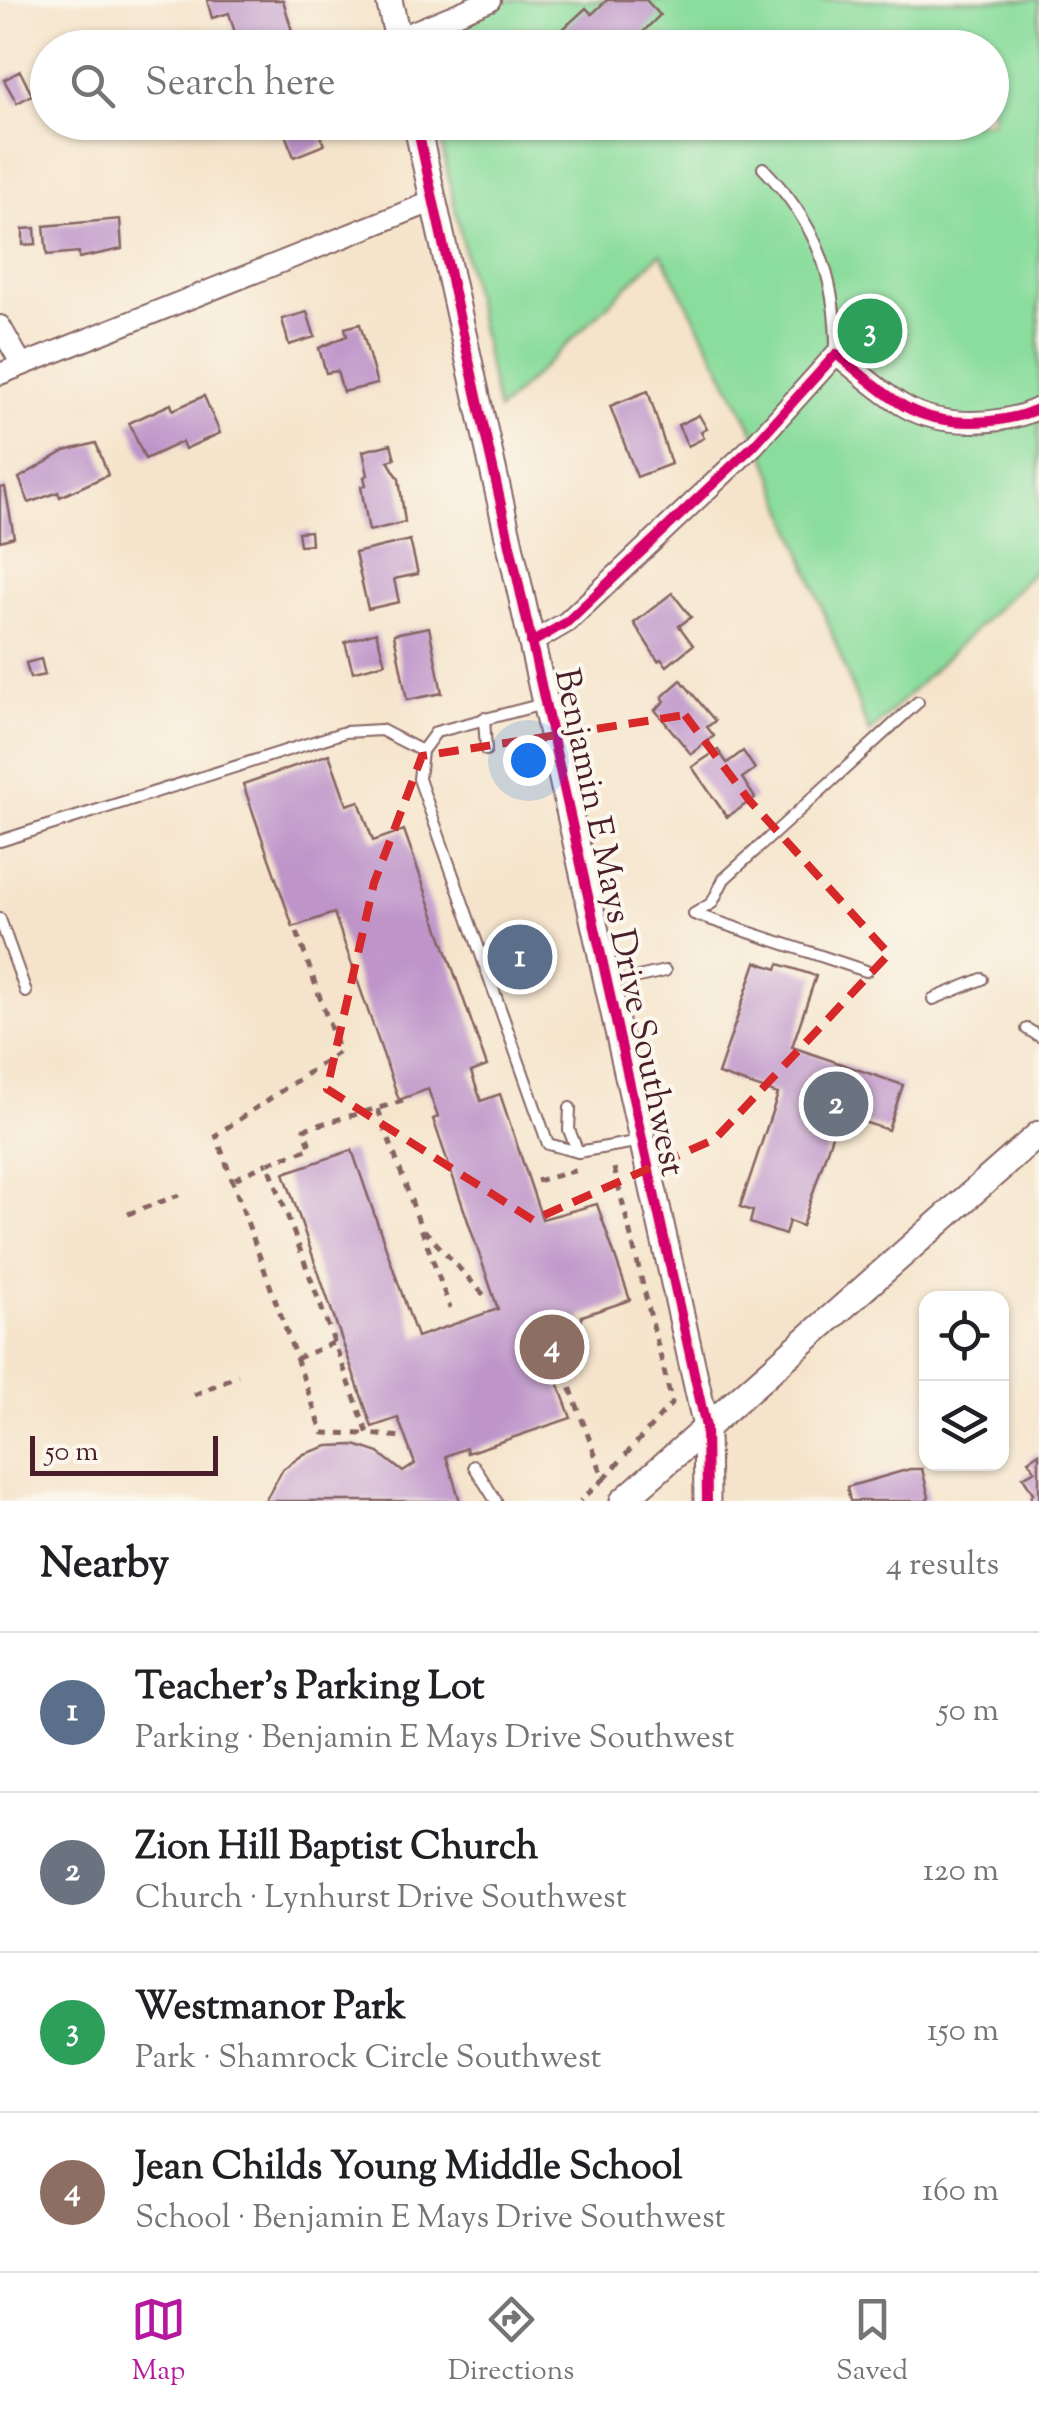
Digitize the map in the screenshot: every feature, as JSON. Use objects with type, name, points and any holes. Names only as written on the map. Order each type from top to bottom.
[{"type":"street","points":[[389,0],[396,30]]},
{"type":"street","points":[[427,30],[490,0]]},
{"type":"street","name":"Benjamin E Mays Drive Southwest","points":[[420,140],[706,1427],[707,1501]]},
{"type":"street","points":[[0,374],[434,201]]},
{"type":"street","points":[[0,326],[22,365]]},
{"type":"street","points":[[531,643],[567,622],[725,472],[836,354],[907,408],[971,423],[1014,420],[1039,408]]},
{"type":"street","points":[[623,1501],[1039,1134]]},
{"type":"lane","points":[[763,168],[796,202],[820,254],[836,308],[836,354]]},
{"type":"lane","points":[[866,971],[694,914],[712,903],[724,879],[918,702]]},
{"type":"lane","points":[[544,703],[436,732],[422,751],[419,779],[548,1144],[578,1152],[641,1141]]},
{"type":"lane","points":[[484,718],[486,750]]},
{"type":"lane","points":[[0,841],[345,732],[381,730],[422,751]]},
{"type":"lane","points":[[0,919],[26,992]]},
{"type":"lane","points":[[606,985],[665,971]]},
{"type":"lane","points":[[934,998],[982,980]]},
{"type":"lane","points":[[1028,1029],[1039,1036]]},
{"type":"lane","points":[[570,1108],[569,1130],[578,1152]]},
{"type":"lane","points":[[474,1466],[496,1501]]},
{"type":"path","points":[[297,932],[340,1052],[216,1135],[235,1178],[323,1433],[403,1437]]},
{"type":"path","points":[[235,1178],[311,1148],[304,1130],[403,1101]]},
{"type":"path","points":[[378,1109],[450,1308]]},
{"type":"path","points":[[580,1501],[672,1403],[613,1161]]},
{"type":"path","points":[[268,1163],[368,1434]]},
{"type":"path","points":[[128,1214],[180,1195]]},
{"type":"path","points":[[419,1224],[484,1294]]},
{"type":"path","points":[[296,1359],[333,1343]]},
{"type":"path","points":[[564,1373],[604,1479]]},
{"type":"path","points":[[194,1394],[238,1374]]},
{"type":"highlighted area","points":[[685,715],[749,800],[889,954],[715,1139],[533,1220],[327,1089],[374,883],[422,756]]},
{"type":"green space","points":[[485,0],[1039,0],[1039,567],[869,733],[763,449],[661,253],[498,411],[441,140],[1009,140],[1009,30],[454,30]]},
{"type":"building","points":[[207,0],[283,0],[292,30],[234,30],[229,13],[212,18]]},
{"type":"building","points":[[607,0],[646,0],[660,15],[645,30],[562,30],[586,8],[592,14]]},
{"type":"building","points":[[20,71],[30,96],[17,103],[4,80]]},
{"type":"building","points":[[287,140],[322,140],[324,145],[294,157]]},
{"type":"building","points":[[120,219],[122,249],[79,258],[79,252],[47,255],[44,226]]},
{"type":"building","points":[[35,228],[36,244],[23,245],[23,229]]},
{"type":"building","points":[[307,312],[315,337],[289,345],[282,319]]},
{"type":"building","points":[[360,324],[377,384],[343,392],[337,371],[326,373],[319,348],[347,336],[345,328]]},
{"type":"building","points":[[648,391],[671,464],[637,477],[610,406]]},
{"type":"building","points":[[204,396],[220,433],[185,449],[182,442],[145,459],[129,423],[171,404],[173,410]]},
{"type":"building","points":[[699,415],[707,429],[701,432],[704,438],[688,446],[678,425]]},
{"type":"building","points":[[96,443],[108,475],[60,497],[58,492],[29,503],[19,478],[65,451]]},
{"type":"building","points":[[391,444],[395,459],[388,461],[399,479],[405,522],[369,531],[361,487],[366,485],[364,477],[368,475],[363,451]]},
{"type":"building","points":[[5,487],[14,537],[0,541],[0,488]]},
{"type":"building","points":[[310,531],[311,544],[300,545],[298,532]]},
{"type":"building","points":[[410,540],[418,574],[394,579],[399,602],[368,609],[355,553]]},
{"type":"building","points":[[672,593],[691,617],[679,626],[693,645],[667,666],[661,659],[658,661],[634,623]]},
{"type":"building","points":[[429,627],[442,693],[407,700],[394,634]]},
{"type":"building","points":[[376,632],[385,663],[353,672],[345,642]]},
{"type":"building","points":[[41,659],[45,675],[30,678],[26,663]]},
{"type":"building","points":[[681,680],[715,721],[707,727],[714,736],[691,754],[655,710],[665,701],[662,697]]},
{"type":"building","points":[[718,750],[727,763],[743,751],[755,769],[742,778],[755,798],[727,817],[692,767]]},
{"type":"building","points":[[329,754],[347,805],[359,801],[373,841],[404,830],[487,1066],[471,1072],[481,1101],[500,1094],[542,1219],[597,1204],[630,1300],[582,1316],[580,1348],[553,1370],[571,1418],[467,1453],[466,1448],[446,1456],[460,1501],[265,1501],[283,1469],[304,1454],[328,1446],[355,1445],[379,1453],[403,1472],[415,1464],[398,1418],[372,1427],[284,1173],[352,1150],[417,1337],[498,1309],[433,1119],[438,1117],[428,1089],[399,1100],[334,913],[293,927],[243,784]]},
{"type":"building","points":[[756,962],[777,969],[779,964],[816,976],[792,1047],[903,1085],[888,1130],[839,1114],[802,1226],[789,1221],[785,1235],[750,1223],[753,1211],[740,1207],[778,1094],[718,1074]]},
{"type":"building","points":[[1039,1453],[1039,1501],[1030,1501],[1033,1493],[1023,1477],[1035,1470],[1028,1460]]},
{"type":"building","points":[[919,1469],[929,1497],[926,1501],[850,1501],[847,1487]]},
{"type":"cycle path","points":[[420,140],[706,1427],[707,1501]]},
{"type":"cycle path","points":[[531,643],[567,622],[754,445],[836,354],[895,400],[936,418],[990,421],[1039,408]]},
{"type":"place","name":"Westmanor Park","points":[[870,331]]},
{"type":"place","name":"Teacher's Parking Lot","points":[[520,957]]},
{"type":"place","name":"Zion Hill Baptist Church","points":[[836,1104]]},
{"type":"place","name":"Jean Childs Young Middle School","points":[[552,1347]]}]
